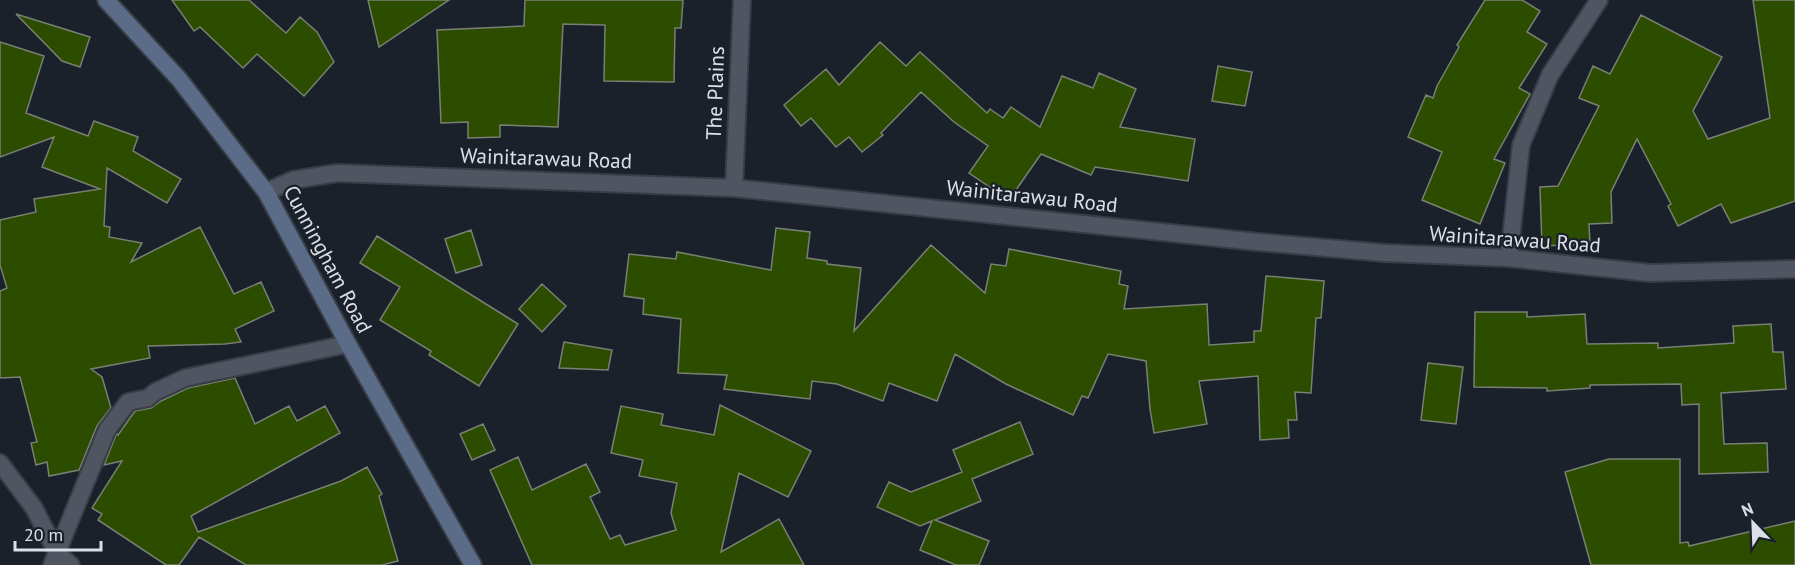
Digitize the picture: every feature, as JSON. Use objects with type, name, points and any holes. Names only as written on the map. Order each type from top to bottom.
[{"type":"main road","name":"Cunningham Road","points":[[106,0],[179,79],[267,192],[348,344],[473,565]]},
{"type":"street","name":"The Plains","points":[[734,188],[742,0]]},
{"type":"street","points":[[1509,258],[1521,145],[1550,75],[1599,0]]},
{"type":"street","name":"Wainitarawau Road","points":[[267,192],[293,180],[336,173],[734,188],[1362,251],[1509,258],[1650,273],[1795,269]]},
{"type":"street","points":[[55,559],[107,430],[128,402],[148,398],[185,378],[348,344]]},
{"type":"street","points":[[0,463],[34,508],[55,559],[71,565]]},
{"type":"building","points":[[172,0],[249,0],[286,33],[300,17],[317,32],[334,62],[304,96],[257,54],[243,68],[200,27],[194,31]]},
{"type":"building","points":[[368,0],[449,0],[379,47]]},
{"type":"building","points":[[525,0],[683,0],[681,28],[675,28],[674,82],[604,81],[605,25],[563,24],[558,127],[500,125],[500,137],[468,138],[468,122],[441,123],[437,30],[524,26]]},
{"type":"building","points":[[1485,0],[1522,0],[1540,11],[1527,32],[1547,44],[1519,88],[1530,94],[1494,159],[1505,163],[1480,224],[1422,200],[1442,152],[1408,137],[1426,95],[1433,98],[1437,86],[1459,47],[1457,45]]},
{"type":"building","points":[[1753,0],[1795,0],[1795,201],[1731,223],[1721,204],[1678,226],[1668,206],[1671,204],[1637,139],[1611,192],[1612,223],[1589,224],[1590,244],[1542,246],[1540,187],[1558,186],[1599,106],[1579,98],[1593,66],[1610,74],[1641,15],[1722,57],[1693,111],[1708,139],[1770,118]]},
{"type":"building","points":[[16,14],[90,37],[80,67],[62,61]]},
{"type":"building","points":[[0,42],[44,56],[26,113],[88,136],[94,121],[138,137],[133,151],[181,179],[167,203],[107,168],[104,226],[110,227],[109,237],[142,243],[131,262],[200,227],[234,294],[261,282],[274,311],[235,329],[241,342],[148,346],[150,358],[91,369],[102,377],[111,408],[97,426],[79,470],[49,476],[47,462],[36,465],[31,443],[37,442],[20,377],[0,378],[0,291],[7,288],[0,265],[0,220],[36,212],[34,199],[100,189],[42,167],[54,137],[0,157]]},
{"type":"building","points":[[880,42],[906,66],[920,52],[987,113],[990,109],[1003,118],[1011,107],[1040,127],[1062,76],[1093,88],[1099,73],[1136,89],[1120,127],[1195,139],[1188,181],[1095,167],[1091,175],[1041,154],[1009,200],[969,173],[988,146],[954,122],[921,92],[881,133],[883,135],[862,152],[849,137],[836,147],[811,118],[801,126],[784,105],[826,69],[839,85]]},
{"type":"building","points":[[1218,66],[1252,72],[1245,106],[1212,101]]},
{"type":"building","points":[[776,228],[810,232],[807,258],[827,261],[827,264],[861,268],[854,331],[931,245],[985,293],[991,264],[1006,266],[1009,249],[1121,271],[1119,284],[1128,286],[1124,309],[1207,304],[1209,345],[1254,342],[1254,331],[1261,331],[1266,276],[1324,281],[1321,318],[1316,318],[1311,393],[1295,392],[1297,420],[1288,420],[1289,438],[1260,440],[1258,376],[1199,381],[1207,424],[1154,433],[1146,361],[1108,354],[1088,398],[1082,396],[1073,415],[1006,384],[955,354],[937,401],[889,383],[883,401],[837,384],[812,381],[810,399],[724,389],[727,375],[678,373],[681,319],[643,314],[644,299],[624,296],[629,254],[676,259],[677,252],[771,270]]},
{"type":"building","points":[[471,230],[482,265],[456,273],[445,239]]},
{"type":"building","points":[[377,236],[518,324],[479,386],[429,355],[431,351],[380,320],[400,287],[360,263]]},
{"type":"building","points":[[542,284],[566,306],[542,332],[519,309]]},
{"type":"building","points":[[1475,312],[1527,312],[1527,317],[1585,314],[1587,344],[1658,343],[1658,348],[1734,343],[1733,326],[1771,324],[1773,352],[1783,352],[1786,389],[1721,393],[1724,444],[1767,443],[1768,472],[1699,474],[1699,404],[1682,405],[1681,384],[1590,385],[1590,388],[1547,391],[1547,388],[1474,387]]},
{"type":"building","points":[[564,342],[612,350],[608,370],[559,368]]},
{"type":"building","points":[[1428,363],[1463,367],[1456,424],[1421,420]]},
{"type":"building","points":[[235,378],[255,424],[289,406],[297,421],[325,406],[340,433],[191,516],[198,532],[341,481],[367,467],[382,494],[379,496],[398,561],[382,565],[246,565],[199,537],[179,565],[166,565],[98,520],[102,514],[92,508],[122,461],[104,465],[116,435],[135,411],[151,408],[188,388]]},
{"type":"building","points":[[720,405],[811,451],[788,497],[739,473],[721,552],[779,519],[804,565],[532,565],[490,470],[518,457],[532,490],[586,464],[600,492],[590,497],[610,539],[620,535],[625,545],[676,530],[671,513],[677,483],[639,476],[643,460],[611,453],[621,406],[663,414],[661,425],[714,435]]},
{"type":"building","points":[[1020,422],[1033,454],[972,479],[981,501],[935,520],[989,541],[979,565],[956,565],[920,550],[932,521],[920,526],[877,507],[889,482],[911,492],[962,472],[953,450]]},
{"type":"building","points":[[483,424],[495,450],[472,460],[460,434]]},
{"type":"building","points":[[1609,459],[1680,459],[1680,543],[1688,542],[1689,546],[1795,521],[1795,565],[1591,565],[1565,472]]}]
